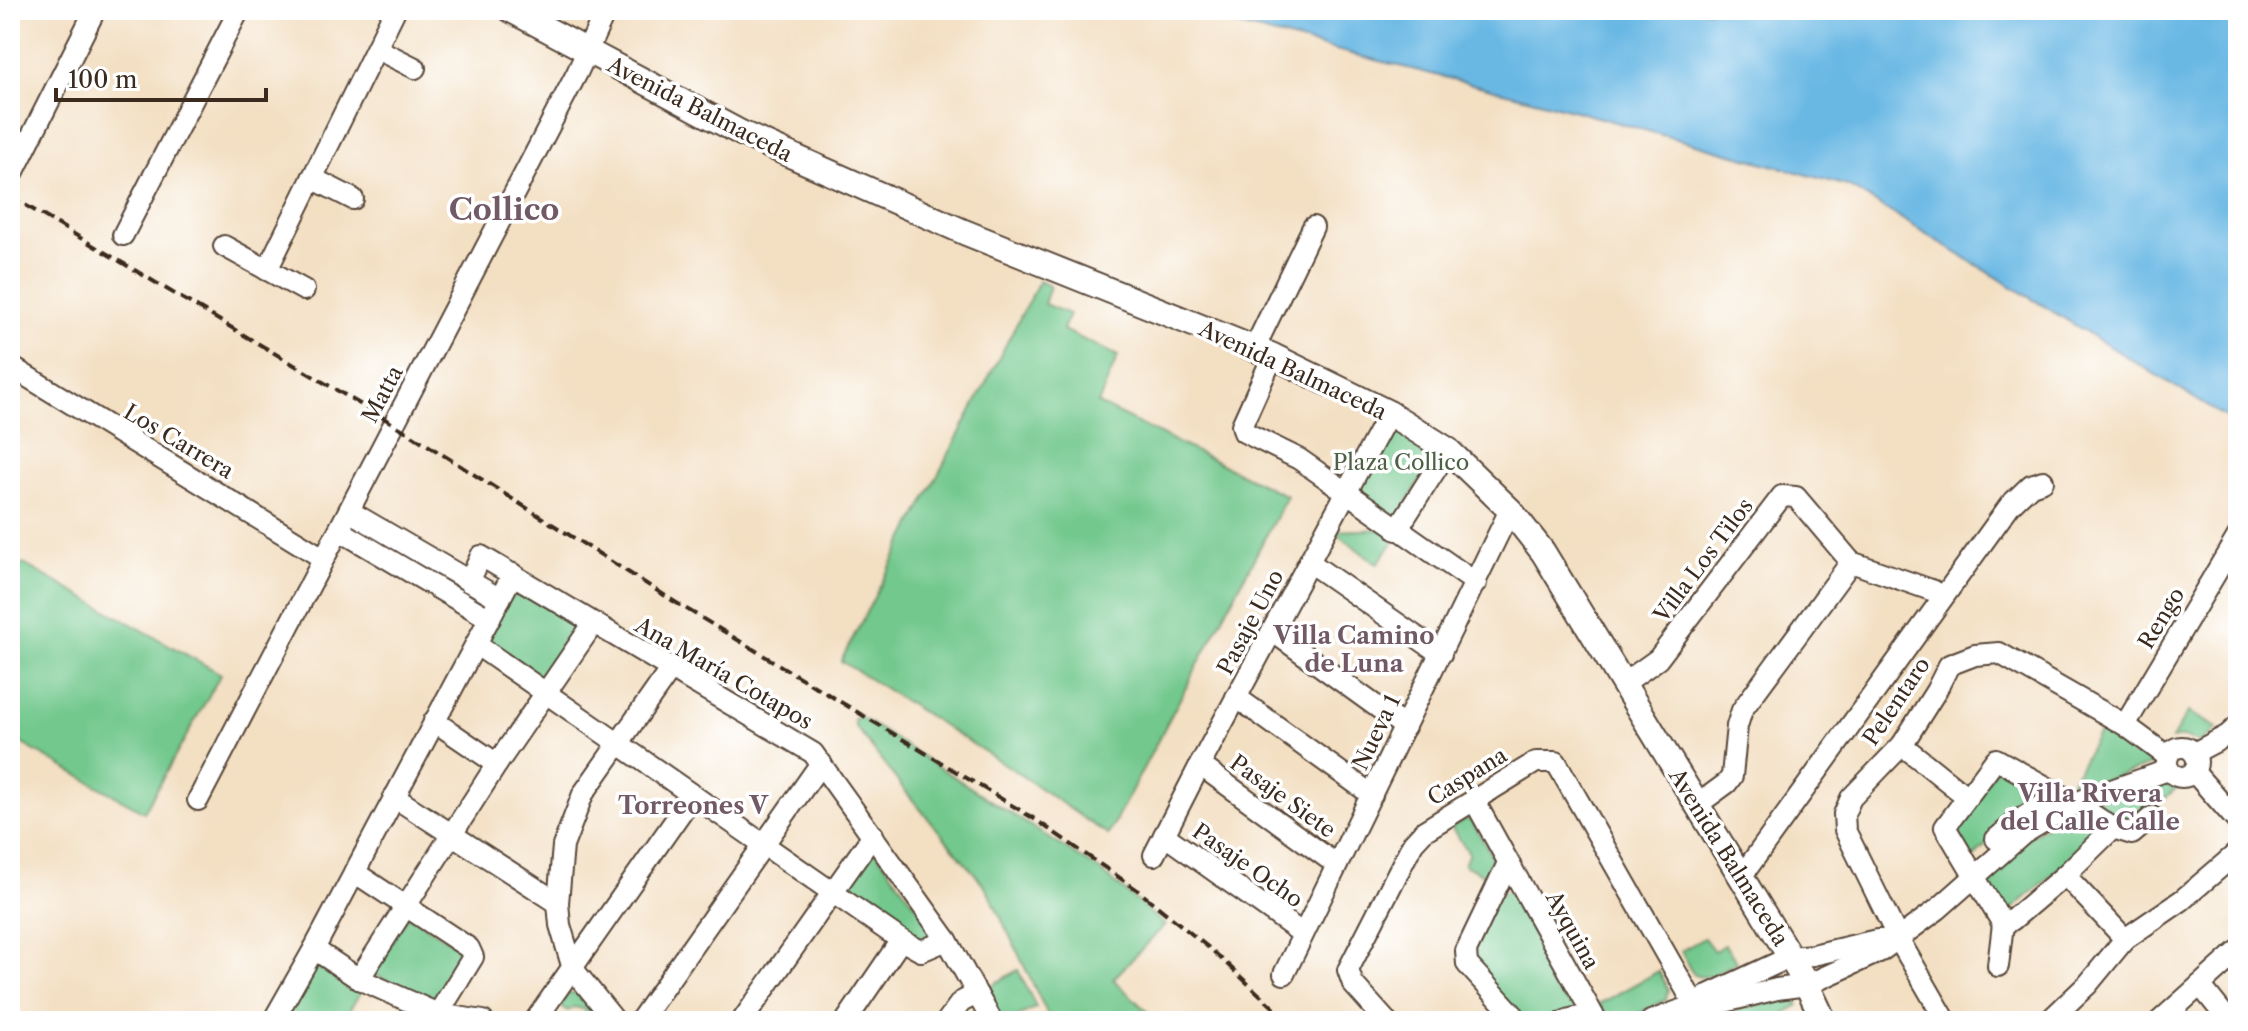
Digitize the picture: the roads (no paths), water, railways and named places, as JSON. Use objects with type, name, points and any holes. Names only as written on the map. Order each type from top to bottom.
[{"type":"main road","name":"Avenida Balmaceda","points":[[511,10],[741,133],[964,232],[1263,353],[1389,413],[1448,450],[1510,510],[1543,552],[1807,985],[1824,1021]]},
{"type":"street","points":[[11,177],[95,10]]},
{"type":"street","points":[[123,235],[239,10]]},
{"type":"street","points":[[267,270],[395,10]]},
{"type":"street","name":"Matta","points":[[198,800],[606,10]]},
{"type":"street","points":[[377,49],[415,68]]},
{"type":"street","points":[[312,178],[353,199]]},
{"type":"street","points":[[1313,227],[1263,353],[1242,425],[1244,432],[1299,459],[1476,583]]},
{"type":"street","points":[[224,246],[304,290]]},
{"type":"street","name":"Los Carrera","points":[[10,366],[323,558]]},
{"type":"street","name":"Pasaje Uno","points":[[1154,855],[1389,413]]},
{"type":"street","points":[[1397,530],[1448,450]]},
{"type":"street","points":[[1741,877],[2010,505],[2031,485],[2043,481]]},
{"type":"street","name":"Villa Los Tilos","points":[[1623,684],[1658,659],[1782,496],[1796,497],[1851,562]]},
{"type":"street","name":"Nueva 1","points":[[1284,974],[1510,510]]},
{"type":"street","points":[[349,511],[500,599]]},
{"type":"street","points":[[339,530],[490,619]]},
{"type":"street","name":"Rengo","points":[[2125,725],[2238,536]]},
{"type":"street","name":"Ana María Cotapos","points":[[469,582],[481,556],[813,753],[947,940],[992,1021]]},
{"type":"street","points":[[1309,562],[1441,654]]},
{"type":"street","points":[[1697,805],[1732,776],[1737,726],[1742,710],[1851,562],[1934,591]]},
{"type":"street","points":[[273,1021],[513,574]]},
{"type":"street","points":[[359,979],[450,835],[593,624]]},
{"type":"street","points":[[1272,631],[1405,727]]},
{"type":"street","points":[[477,645],[901,940],[921,951],[947,940]]},
{"type":"street","name":"Pelentaro","points":[[1899,940],[1845,830],[1844,814],[1851,798],[1902,745],[1949,665],[1975,655],[1999,653],[2125,725],[2168,763]]},
{"type":"street","points":[[615,1021],[573,969],[560,925],[558,903],[563,846],[583,794],[670,670]]},
{"type":"street","points":[[1236,697],[1372,795]]},
{"type":"street","points":[[1651,1021],[1700,1013],[1712,1005],[1807,985],[1881,951],[1938,909],[1972,873],[2069,799],[2168,763],[2175,776],[2190,776],[2194,762],[2233,731],[2238,717]]},
{"type":"street","points":[[434,721],[497,764]]},
{"type":"street","points":[[1902,745],[1967,797]]},
{"type":"street","points":[[1998,966],[2003,924],[1945,827],[1996,759],[2069,799],[2113,828],[2132,834],[2152,817]]},
{"type":"street","name":"Caspana","points":[[1386,1021],[1353,984],[1348,970],[1413,843],[1424,831],[1536,762],[1556,762],[1700,1013]]},
{"type":"street","points":[[2194,762],[2238,822]]},
{"type":"street","points":[[640,1021],[821,763]]},
{"type":"street","name":"Pasaje Siete","points":[[1200,765],[1337,865]]},
{"type":"street","points":[[535,1021],[693,795]]},
{"type":"street","points":[[394,797],[558,903]]},
{"type":"street","name":"Ayquina","points":[[1474,800],[1596,1021]]},
{"type":"street","points":[[2003,924],[2012,920],[2065,875],[2113,828]]},
{"type":"street","points":[[742,1021],[873,835]]},
{"type":"street","name":"Pasaje Ocho","points":[[1164,835],[1303,934]]},
{"type":"street","points":[[2049,1021],[2088,984],[2125,939],[2182,900],[2238,852]]},
{"type":"street","points":[[1508,863],[1466,951],[1467,964],[1519,1021]]},
{"type":"street","points":[[354,872],[469,948],[473,957],[438,1014]]},
{"type":"street","points":[[2065,875],[2125,939]]},
{"type":"street","points":[[846,1021],[901,940]]},
{"type":"street","points":[[1700,1013],[1708,995],[1790,957],[1813,955],[1877,940],[1899,940]]},
{"type":"street","points":[[1899,940],[1946,1021]]},
{"type":"street","points":[[314,949],[359,979],[438,1014],[483,1021]]},
{"type":"street","points":[[2160,1021],[2238,951]]},
{"type":"street","points":[[2200,985],[2229,1021]]},
{"type":"street","points":[[947,1021],[961,1002],[977,994]]},
{"type":"street","points":[[1565,1021],[1586,1017],[1596,1021]]},
{"type":"water","points":[[1176,10],[2238,10],[2238,425],[1848,186],[1535,100]]},
{"type":"railway","points":[[10,196],[407,432],[675,602],[1033,818],[1136,889],[1214,952],[1288,1021]]},
{"type":"district","name":"Collico","points":[[504,210]]},
{"type":"district","name":"Villa Camino de Luna","points":[[1354,650]]},
{"type":"district","name":"Torreones V","points":[[693,806]]},
{"type":"district","name":"Villa Rivera del Calle Calle","points":[[2090,808]]},
{"type":"park label","name":"Plaza Collico","points":[[1401,462]]}]
